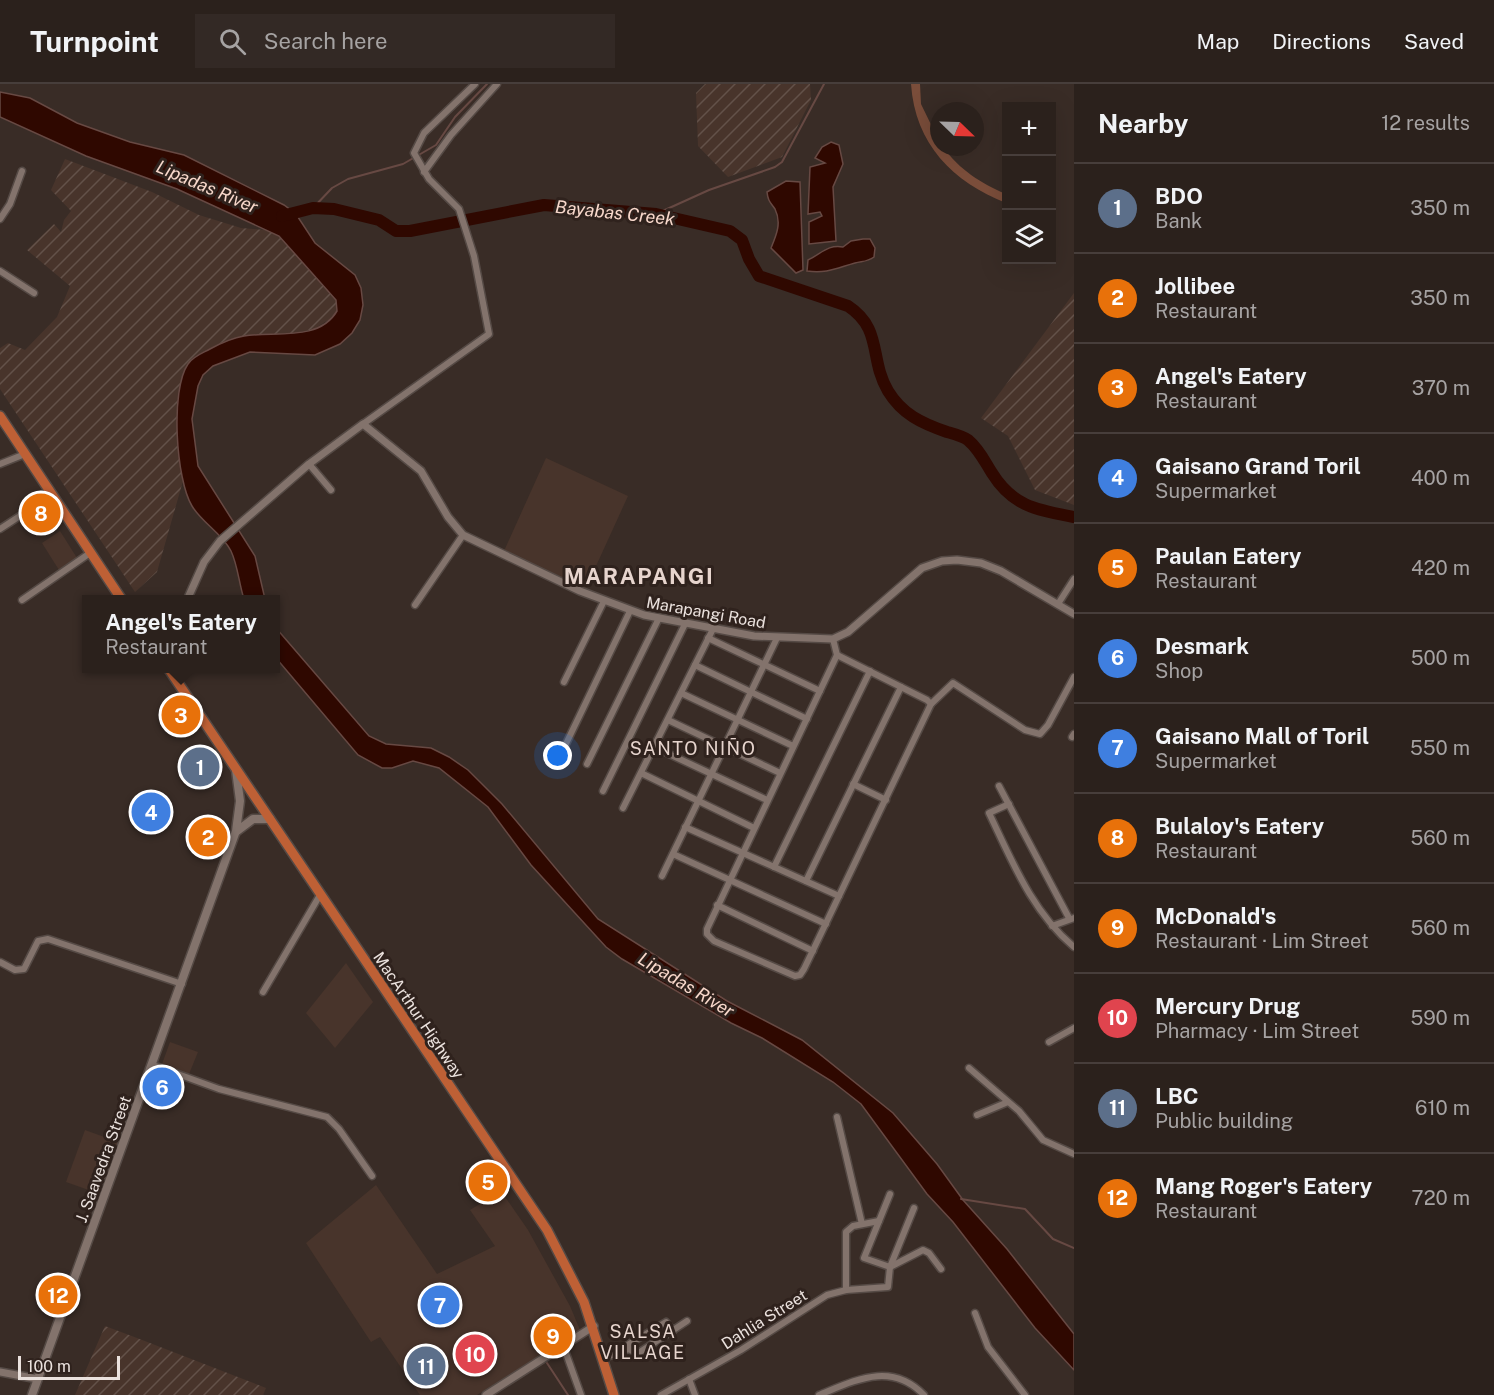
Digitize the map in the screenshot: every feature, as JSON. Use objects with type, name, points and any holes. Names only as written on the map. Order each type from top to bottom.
[{"type":"highway","points":[[0,416],[119,595]]},
{"type":"highway","name":"MacArthur Highway","points":[[171,673],[546,1230],[574,1280],[594,1326],[614,1395]]},
{"type":"main road","name":"J. Saavedra Street","points":[[32,1395],[183,984],[236,831],[240,801],[236,770]]},
{"type":"main road","points":[[236,831],[249,821],[270,819]]},
{"type":"street","points":[[189,595],[204,562],[220,541],[309,464],[489,334],[468,236],[459,208],[424,172],[415,156],[424,133],[475,84]]},
{"type":"street","points":[[424,172],[451,135],[497,84]]},
{"type":"street","points":[[0,219],[10,204],[22,171]]},
{"type":"street","points":[[0,271],[34,293]]},
{"type":"street","name":"Marapangi Road","points":[[363,424],[421,471],[448,517],[463,535],[604,601],[630,611],[712,629],[777,638],[833,639]]},
{"type":"street","points":[[0,464],[25,454]]},
{"type":"street","points":[[309,464],[331,490]]},
{"type":"street","points":[[0,529],[52,495]]},
{"type":"street","points":[[415,605],[463,535]]},
{"type":"street","points":[[22,600],[90,553]]},
{"type":"street","points":[[1074,614],[989,566],[972,561],[942,561],[922,568],[848,632],[833,639],[837,655],[717,905],[706,929],[707,934],[714,941],[798,976],[813,951],[931,704],[953,683],[1025,730],[1040,734],[1048,725],[1074,677]]},
{"type":"street","points":[[1058,604],[1074,579]]},
{"type":"street","points":[[564,682],[604,601]]},
{"type":"street","points":[[563,750],[630,611]]},
{"type":"street","points":[[587,764],[659,618]]},
{"type":"street","points":[[603,791],[685,624]]},
{"type":"street","points":[[623,808],[712,629]]},
{"type":"street","points":[[708,638],[820,691]]},
{"type":"street","points":[[662,876],[777,638]]},
{"type":"street","points":[[837,655],[931,704]]},
{"type":"street","points":[[695,665],[807,719]]},
{"type":"street","points":[[774,867],[870,671]]},
{"type":"street","points":[[806,881],[901,687]]},
{"type":"street","points":[[681,693],[793,746]]},
{"type":"street","points":[[668,720],[780,773]]},
{"type":"street","points":[[654,747],[767,800]]},
{"type":"street","points":[[641,773],[754,828]]},
{"type":"street","points":[[853,784],[886,800]]},
{"type":"street","points":[[999,786],[1071,918],[1052,926]]},
{"type":"street","points":[[1009,804],[989,813],[1019,877],[1052,926],[1074,947]]},
{"type":"street","points":[[685,827],[839,897]]},
{"type":"street","points":[[673,854],[826,924]]},
{"type":"street","points":[[263,993],[320,895]]},
{"type":"street","points":[[717,905],[813,951]]},
{"type":"street","points":[[0,962],[15,970],[24,969],[38,941],[48,939],[183,984]]},
{"type":"street","points":[[1049,1042],[1074,1028]]},
{"type":"street","points":[[153,1065],[219,1089],[327,1117],[339,1129],[372,1176]]},
{"type":"street","points":[[969,1068],[1029,1121],[1043,1140],[1074,1154]]},
{"type":"street","points":[[977,1115],[1008,1102]]},
{"type":"street","points":[[837,1117],[862,1224]]},
{"type":"street","points":[[890,1194],[864,1258],[890,1267],[923,1250],[929,1253],[941,1269]]},
{"type":"street","points":[[890,1267],[914,1208]]},
{"type":"street","points":[[846,1290],[844,1237],[849,1229],[879,1221]]},
{"type":"street","name":"Dahlia Street","points":[[661,1395],[741,1350],[817,1301],[846,1290],[888,1287],[890,1267]]},
{"type":"street","points":[[975,1313],[988,1347],[1025,1395]]},
{"type":"street","points":[[604,1358],[628,1349],[637,1354],[687,1321]]},
{"type":"street","points":[[628,1349],[629,1344],[666,1322],[673,1330]]},
{"type":"street","points":[[486,1395],[594,1326]]},
{"type":"street","points":[[563,1345],[581,1395]]},
{"type":"street","points":[[0,1372],[38,1380]]},
{"type":"street","points":[[819,1395],[866,1378],[887,1376],[906,1380],[924,1395]]},
{"type":"street","points":[[689,1379],[695,1395]]},
{"type":"shaded area","points":[[705,84],[810,84],[811,100],[782,157],[728,177],[698,146],[696,93]]},
{"type":"shaded area","points":[[911,84],[920,84],[921,104],[930,122],[930,143],[920,125]]},
{"type":"shaded area","points":[[939,156],[951,156],[971,175],[1002,192],[1002,201],[969,184]]},
{"type":"shaded area","points":[[65,159],[152,192],[199,215],[241,228],[265,230],[279,236],[336,300],[337,311],[333,317],[314,329],[295,333],[244,336],[227,340],[196,356],[180,392],[178,409],[183,481],[157,572],[135,592],[0,389],[0,348],[8,343],[25,350],[57,317],[70,286],[27,250],[54,224],[61,232],[64,220],[71,211],[51,190]]},
{"type":"shaded area","points":[[1074,293],[1074,505],[1035,490],[1008,436],[981,418]]},
{"type":"shaded area","points":[[546,458],[628,496],[586,588],[504,551]]},
{"type":"shaded area","points":[[60,531],[77,558],[59,570],[42,543]]},
{"type":"shaded area","points":[[346,963],[373,1002],[335,1048],[306,1013]]},
{"type":"shaded area","points":[[170,1042],[198,1052],[189,1074],[162,1064]]},
{"type":"shaded area","points":[[85,1130],[118,1142],[100,1194],[66,1182]]},
{"type":"shaded area","points":[[376,1185],[437,1274],[495,1246],[470,1210],[501,1191],[528,1230],[570,1306],[580,1330],[477,1395],[420,1395],[380,1337],[371,1342],[306,1243]]},
{"type":"shaded area","points":[[105,1326],[266,1388],[263,1395],[75,1395]]},
{"type":"water","name":"Lipadas River","points":[[0,92],[30,98],[77,123],[130,142],[184,155],[284,205],[296,214],[315,243],[355,275],[361,288],[363,305],[360,320],[352,333],[340,344],[315,355],[250,352],[213,366],[203,375],[198,386],[192,419],[198,466],[255,556],[264,595],[243,595],[231,551],[223,539],[196,512],[186,493],[177,435],[182,376],[188,364],[198,355],[231,339],[295,333],[319,327],[329,321],[337,311],[336,300],[279,236],[177,189],[86,156],[0,117]]},
{"type":"water","points":[[831,142],[839,145],[843,164],[833,187],[836,241],[809,244],[809,222],[822,216],[820,212],[808,214],[810,167],[825,163],[815,158],[822,147]]},
{"type":"water","points":[[786,181],[800,182],[803,270],[796,273],[771,248],[778,229],[778,219],[767,192]]},
{"type":"water","points":[[870,239],[875,248],[872,259],[837,269],[807,271],[808,260],[825,250],[838,246],[843,247],[851,241]]},
{"type":"water","name":"Lipadas River","points":[[280,633],[369,736],[386,744],[431,748],[468,770],[502,804],[598,919],[727,1001],[802,1040],[893,1113],[937,1164],[963,1200],[1007,1249],[1074,1334],[1074,1370],[1035,1328],[953,1222],[927,1194],[861,1104],[833,1082],[762,1038],[731,1023],[622,959],[606,947],[531,865],[488,807],[439,768],[413,761],[392,768],[382,768],[358,755],[280,663]]},
{"type":"waterway","points":[[313,208],[332,188],[348,179],[403,164],[436,145],[455,117],[487,84]]},
{"type":"waterway","points":[[656,214],[709,190],[775,167],[782,162],[824,84]]},
{"type":"waterway","name":"Bayabas Creek","points":[[282,216],[313,208],[334,209],[379,220],[396,231],[410,231],[544,205],[656,214],[730,231],[742,240],[759,276],[848,306],[859,315],[871,335],[882,379],[893,399],[906,412],[929,425],[968,440],[979,451],[1000,484],[1018,500],[1038,509],[1074,517]]},
{"type":"waterway","points":[[961,1199],[1025,1209],[1053,1239],[1074,1248]]},
{"type":"waterway","points":[[547,1363],[568,1395]]},
{"type":"place","name":"Bulaloy's Eatery","points":[[41,513]]},
{"type":"place","name":"Angel's Eatery","points":[[181,715]]},
{"type":"place","name":"BDO","points":[[200,767]]},
{"type":"place","name":"Gaisano Grand Toril","points":[[151,812]]},
{"type":"place","name":"Jollibee","points":[[208,837]]},
{"type":"place","name":"Desmark","points":[[162,1087]]},
{"type":"place","name":"Paulan Eatery","points":[[488,1182]]},
{"type":"place","name":"Mang Roger's Eatery","points":[[58,1295]]},
{"type":"place","name":"Gaisano Mall of Toril","points":[[440,1305]]},
{"type":"place","name":"McDonald's","points":[[553,1336]]},
{"type":"place","name":"Mercury Drug","points":[[475,1354]]},
{"type":"place","name":"LBC","points":[[426,1366]]},
{"type":"district","name":"MARAPANGI","points":[[639,576]]},
{"type":"district","name":"SANTO NIÑO","points":[[693,749]]},
{"type":"district","name":"SALSA VILLAGE","points":[[643,1342]]}]
